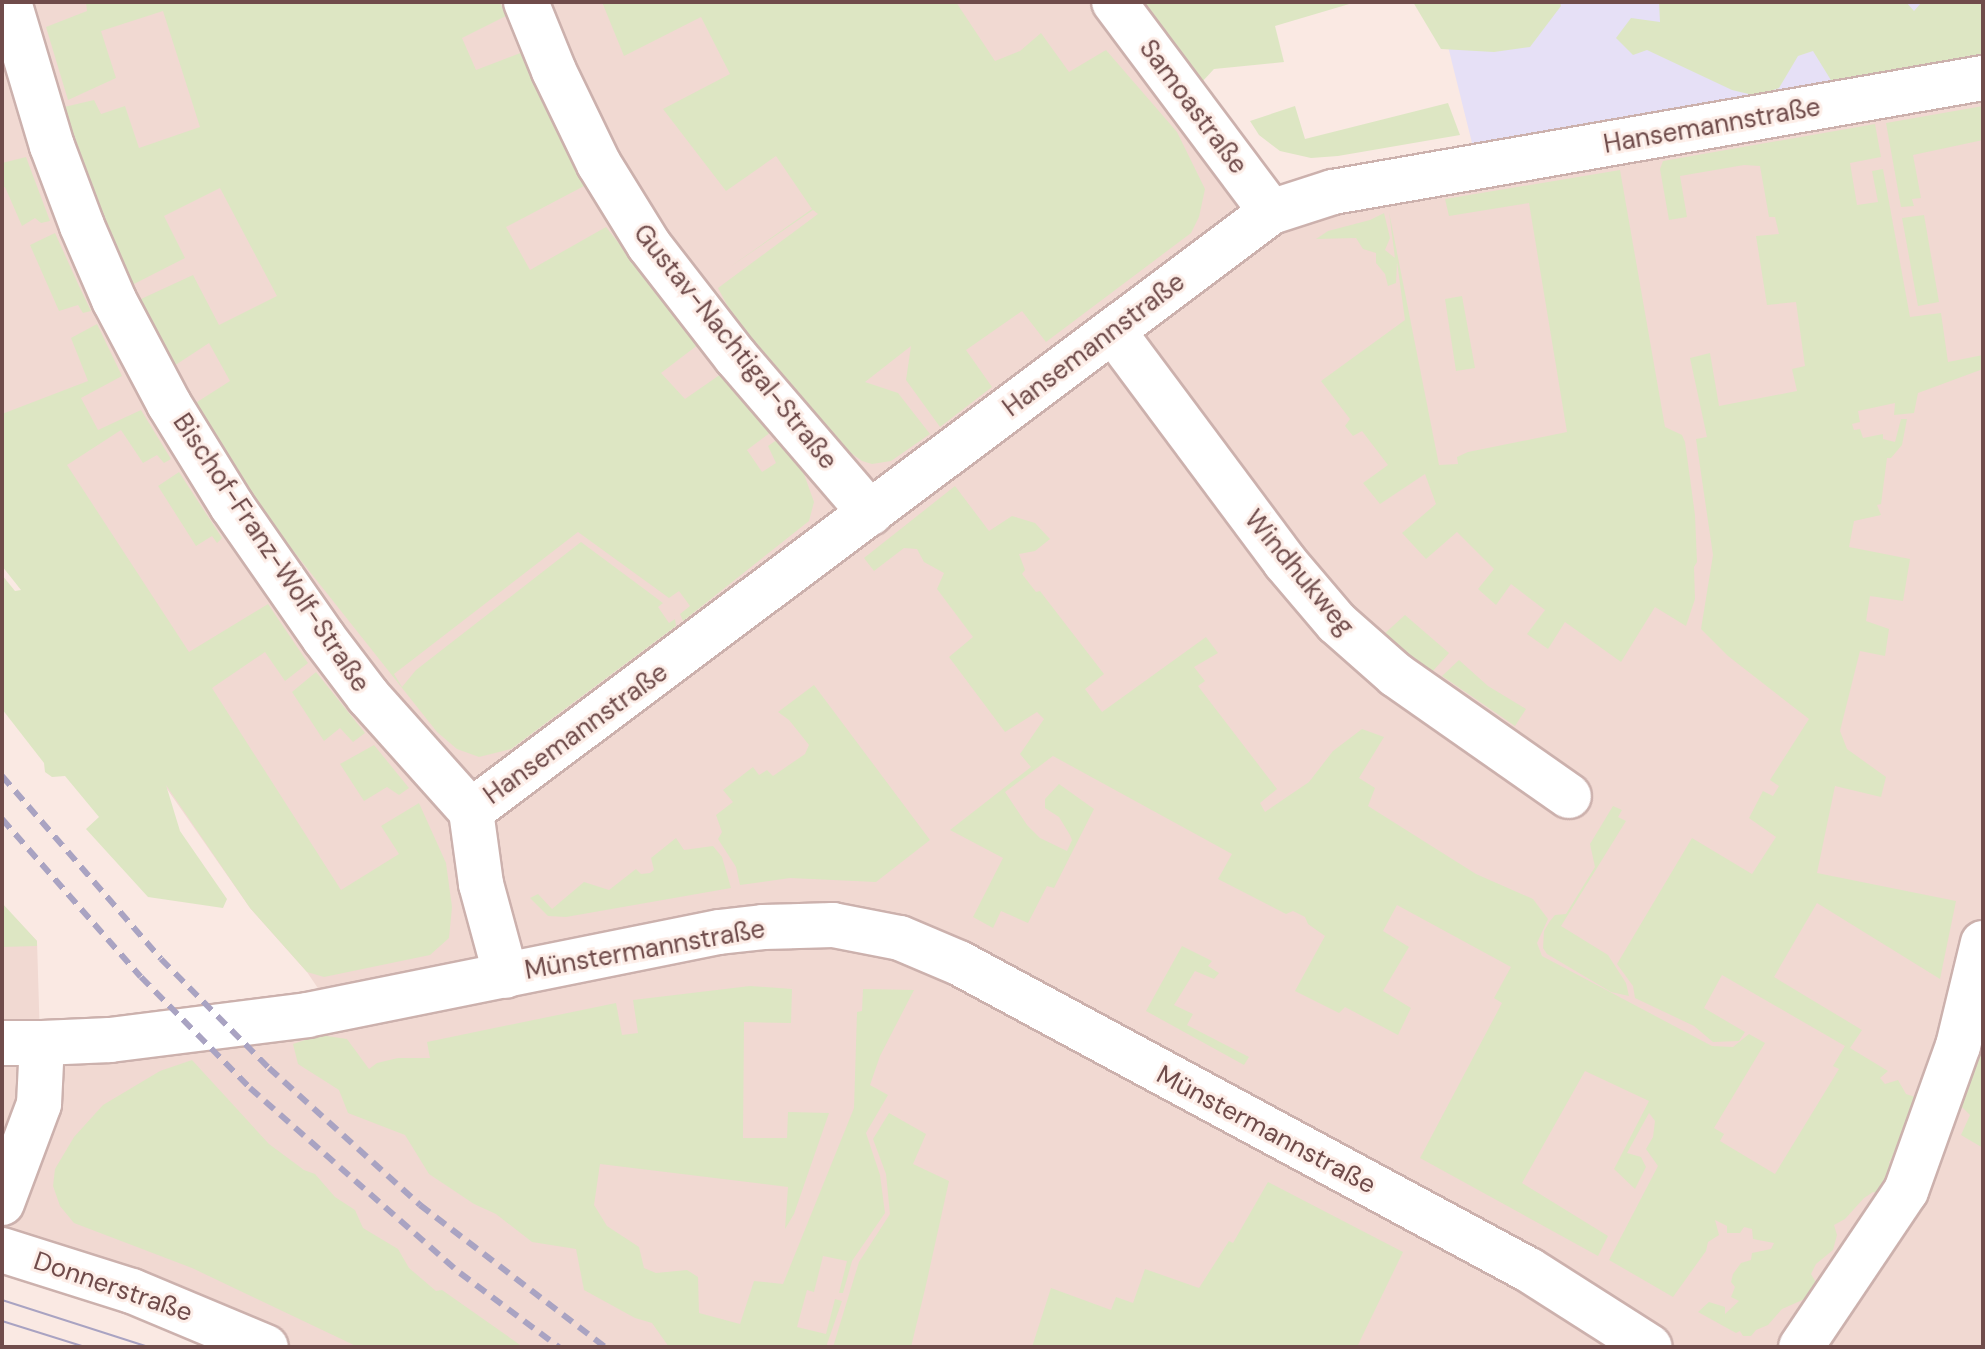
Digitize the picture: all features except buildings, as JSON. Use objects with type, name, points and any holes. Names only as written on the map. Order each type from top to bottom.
[{"type":"street","name":"Bischof-Franz-Wolf-Straße","points":[[9,2],[47,132],[82,226],[114,300],[169,404],[232,506],[331,648],[368,696],[471,811]]},
{"type":"street","name":"Gustav-Nachtigal-Straße","points":[[526,2],[554,71],[599,164],[649,245],[756,381],[870,513]]},
{"type":"street","name":"Samoastraße","points":[[1114,2],[1271,212]]},
{"type":"street","name":"Hansemannstraße","points":[[506,976],[481,884],[471,811],[1271,212],[1333,192],[1983,78]]},
{"type":"street","name":"Windhukweg","points":[[1113,331],[1285,562],[1337,623],[1396,675],[1569,796]]},
{"type":"street","name":"Münstermannstraße","points":[[2,1203],[39,1104],[22,1043],[110,1040],[307,1015],[646,946],[763,927],[833,925],[900,938],[959,963],[1133,1060],[1529,1270],[1650,1347]]},
{"type":"street","points":[[1801,1347],[1906,1191],[1923,1153],[1958,1046],[1983,943]]},
{"type":"street","name":"Donnerstraße","points":[[2,1250],[132,1291],[266,1347]]},
{"type":"shaded area","points":[[2,2],[1113,2],[1265,201],[1983,75],[1983,1347],[282,1347],[2,1244],[2,1216],[48,1049],[332,1009],[307,972],[250,908],[2,552]]},
{"type":"shaded area","points":[[1437,2],[1983,2],[1983,80],[1476,159]]},
{"type":"shaded area","points":[[2,904],[37,941],[40,1040],[2,1188]]},
{"type":"green space","points":[[86,2],[500,2],[506,16],[462,38],[476,70],[523,52],[586,185],[506,227],[530,270],[606,227],[699,344],[661,373],[685,399],[721,374],[771,432],[747,450],[762,472],[776,463],[768,446],[778,439],[804,474],[814,502],[809,521],[683,621],[680,614],[690,606],[679,591],[669,598],[578,532],[394,674],[402,687],[416,670],[581,542],[663,603],[658,607],[669,623],[675,619],[676,626],[511,749],[479,757],[457,749],[437,732],[287,543],[232,466],[194,404],[230,381],[209,343],[174,366],[141,299],[193,275],[219,325],[277,296],[220,188],[164,216],[185,258],[132,285],[60,108],[94,100],[101,114],[125,106],[139,148],[200,127],[163,11],[101,31],[116,78],[68,100],[46,27],[87,11]]},
{"type":"green space","points":[[602,2],[956,2],[995,61],[1020,51],[1041,33],[1069,72],[1106,50],[1177,132],[1205,189],[1199,217],[1191,233],[1046,342],[1022,311],[966,350],[992,387],[940,427],[906,380],[911,346],[865,382],[898,393],[930,434],[891,461],[872,464],[862,461],[848,451],[757,345],[728,307],[718,288],[818,214],[813,210],[730,267],[812,209],[776,156],[726,191],[663,109],[730,74],[701,17],[624,56]]},
{"type":"green space","points":[[1143,2],[1356,2],[1275,26],[1284,62],[1214,69],[1201,83]]},
{"type":"green space","points":[[1413,2],[1560,2],[1561,6],[1530,47],[1494,52],[1441,49]]},
{"type":"green space","points":[[1659,2],[1906,2],[1914,11],[1922,2],[1983,2],[1983,103],[1960,105],[1941,99],[1837,90],[1813,51],[1798,56],[1779,88],[1757,96],[1732,90],[1647,50],[1633,55],[1616,38],[1631,18],[1660,22]]},
{"type":"green space","points":[[1448,103],[1460,135],[1338,156],[1311,158],[1280,151],[1259,135],[1250,121],[1295,106],[1305,139]]},
{"type":"green space","points":[[1983,106],[1983,140],[1913,155],[1921,198],[1912,199],[1914,206],[1901,207],[1886,123]]},
{"type":"green space","points":[[1875,124],[1881,157],[1850,163],[1857,205],[1878,202],[1872,171],[1883,169],[1910,317],[1941,313],[1948,362],[1983,355],[1983,369],[1918,393],[1914,413],[1894,415],[1895,403],[1858,411],[1860,422],[1852,424],[1854,430],[1860,429],[1863,438],[1883,434],[1883,439],[1895,442],[1901,419],[1907,419],[1902,445],[1891,458],[1887,458],[1881,504],[1877,505],[1881,515],[1854,521],[1849,547],[1910,559],[1903,601],[1870,596],[1866,621],[1889,629],[1885,656],[1860,651],[1840,731],[1847,749],[1886,777],[1881,797],[1835,786],[1817,873],[1956,901],[1940,979],[1817,903],[1774,977],[1862,1030],[1850,1048],[1888,1071],[1880,1078],[1885,1084],[1898,1080],[1906,1094],[1915,1097],[1918,1107],[1907,1122],[1908,1127],[1896,1154],[1889,1162],[1898,1179],[1882,1195],[1873,1192],[1864,1198],[1845,1219],[1834,1225],[1837,1235],[1833,1250],[1816,1264],[1811,1274],[1821,1291],[1814,1299],[1807,1298],[1782,1309],[1768,1325],[1751,1336],[1743,1336],[1740,1331],[1736,1333],[1698,1312],[1709,1302],[1725,1307],[1725,1314],[1739,1301],[1731,1297],[1735,1287],[1731,1282],[1733,1274],[1741,1263],[1751,1260],[1752,1253],[1771,1249],[1774,1243],[1753,1239],[1752,1229],[1744,1227],[1740,1233],[1727,1233],[1727,1226],[1715,1220],[1719,1235],[1708,1242],[1706,1251],[1673,1297],[1609,1260],[1658,1166],[1646,1149],[1653,1137],[1655,1121],[1649,1113],[1627,1153],[1641,1157],[1646,1167],[1635,1189],[1614,1169],[1649,1101],[1585,1071],[1522,1183],[1608,1236],[1598,1256],[1420,1158],[1502,1003],[1494,998],[1511,967],[1397,905],[1383,931],[1409,947],[1383,991],[1411,1008],[1398,1035],[1345,1007],[1339,1013],[1295,991],[1325,936],[1308,924],[1305,917],[1293,911],[1286,914],[1218,879],[1232,854],[1053,756],[1005,792],[1027,825],[1040,838],[1067,851],[1072,840],[1070,835],[1059,817],[1045,808],[1045,799],[1059,784],[1094,809],[1054,888],[1047,886],[1028,923],[1001,911],[993,928],[973,917],[1003,858],[950,830],[1031,767],[1020,754],[1044,719],[1037,712],[1005,732],[949,657],[973,637],[937,589],[944,573],[924,562],[917,549],[904,548],[874,571],[864,558],[955,486],[989,531],[1012,516],[1035,523],[1050,539],[1035,551],[1019,554],[1025,570],[1022,574],[1036,592],[1040,591],[1104,674],[1085,689],[1102,712],[1206,637],[1218,653],[1194,667],[1205,681],[1198,686],[1277,789],[1260,803],[1265,812],[1309,782],[1333,751],[1362,729],[1384,737],[1359,778],[1375,788],[1368,806],[1476,874],[1533,899],[1548,919],[1537,943],[1542,956],[1712,1046],[1733,1047],[1749,1034],[1765,1043],[1714,1128],[1724,1134],[1720,1141],[1775,1174],[1839,1069],[1833,1066],[1845,1046],[1722,975],[1704,1008],[1745,1032],[1739,1041],[1713,1042],[1694,1026],[1635,998],[1633,986],[1617,964],[1692,838],[1752,874],[1776,837],[1749,818],[1763,791],[1773,796],[1779,786],[1770,780],[1809,719],[1728,656],[1701,629],[1713,555],[1696,439],[1707,437],[1690,358],[1710,353],[1719,406],[1797,391],[1792,369],[1805,366],[1796,302],[1767,305],[1756,236],[1779,234],[1775,217],[1769,217],[1760,166],[1744,165],[1680,176],[1687,217],[1669,220],[1660,169],[1663,161]]},
{"type":"green space","points":[[26,157],[50,221],[41,223],[35,218],[22,226],[5,187],[2,188],[2,163]]},
{"type":"green space","points":[[1620,170],[1665,427],[1682,435],[1685,442],[1695,515],[1697,562],[1694,567],[1695,599],[1686,626],[1655,607],[1621,662],[1565,622],[1548,649],[1527,634],[1545,610],[1511,584],[1496,605],[1478,589],[1494,569],[1457,532],[1426,559],[1402,533],[1436,504],[1425,474],[1380,504],[1363,483],[1388,465],[1362,431],[1353,436],[1345,426],[1350,419],[1321,381],[1405,320],[1397,262],[1396,283],[1388,286],[1385,274],[1376,263],[1376,253],[1363,249],[1356,238],[1316,239],[1328,231],[1384,213],[1390,238],[1385,250],[1395,258],[1389,212],[1439,465],[1458,464],[1457,457],[1468,452],[1567,432],[1529,203],[1449,216],[1445,199]]},
{"type":"green space","points":[[1924,215],[1939,302],[1918,306],[1902,218]]},
{"type":"green space","points":[[55,233],[91,311],[83,313],[78,305],[59,311],[30,245]]},
{"type":"green space","points":[[1462,296],[1475,368],[1456,371],[1445,299]]},
{"type":"green space","points":[[97,324],[122,376],[81,398],[98,430],[141,410],[171,459],[164,463],[157,455],[143,463],[121,430],[67,465],[189,652],[268,604],[308,663],[285,681],[265,652],[212,688],[341,890],[399,854],[381,826],[419,803],[446,863],[452,907],[449,938],[430,955],[324,977],[307,972],[250,908],[166,785],[180,831],[227,899],[223,908],[148,897],[86,829],[99,817],[65,776],[52,777],[45,772],[44,763],[2,709],[2,575],[15,591],[21,590],[2,566],[2,414],[88,381],[71,338]]},
{"type":"green space","points":[[179,472],[222,538],[217,543],[212,536],[196,546],[158,486]]},
{"type":"green space","points":[[1405,615],[1449,653],[1432,672],[1383,635]]},
{"type":"green space","points":[[1459,660],[1488,686],[1526,709],[1515,726],[1442,676]]},
{"type":"green space","points":[[316,672],[365,733],[353,742],[340,728],[324,741],[292,692]]},
{"type":"green space","points":[[814,685],[930,840],[876,882],[790,878],[740,885],[736,867],[718,839],[722,832],[716,815],[733,802],[723,790],[753,767],[759,775],[767,770],[773,776],[805,754],[809,745],[789,720],[778,712]]},
{"type":"green space","points":[[374,745],[409,788],[399,795],[387,787],[364,801],[340,764]]},
{"type":"green space","points":[[1613,806],[1622,810],[1618,817],[1626,821],[1561,926],[1608,955],[1626,983],[1629,996],[1611,992],[1547,954],[1543,948],[1544,931],[1550,921],[1555,915],[1566,914],[1595,867],[1590,844]]},
{"type":"green space","points":[[676,838],[684,850],[713,846],[722,857],[731,888],[566,917],[548,916],[530,898],[538,894],[552,909],[584,882],[609,890],[636,869],[641,874],[654,870],[651,858]]},
{"type":"green space","points":[[2,903],[37,941],[37,946],[2,947]]},
{"type":"green space","points":[[1182,946],[1212,961],[1208,966],[1219,973],[1214,979],[1195,971],[1174,1005],[1193,1014],[1187,1025],[1249,1057],[1244,1065],[1146,1011]]},
{"type":"green space","points":[[750,986],[792,989],[791,1023],[744,1022],[743,1138],[787,1138],[788,1112],[829,1113],[794,1214],[785,1229],[788,1187],[600,1164],[594,1205],[607,1226],[639,1247],[644,1268],[656,1273],[687,1270],[698,1277],[699,1313],[740,1324],[754,1281],[783,1284],[854,1108],[857,1012],[862,1011],[863,989],[914,990],[880,1056],[870,1085],[888,1095],[866,1133],[880,1175],[885,1213],[852,1261],[843,1293],[839,1293],[847,1261],[823,1256],[814,1292],[807,1290],[797,1327],[826,1334],[835,1299],[842,1301],[826,1347],[669,1347],[652,1323],[635,1318],[584,1290],[576,1249],[532,1242],[496,1214],[474,1204],[429,1174],[405,1135],[348,1113],[339,1090],[298,1064],[293,1044],[320,1035],[347,1039],[369,1069],[377,1063],[398,1058],[430,1058],[427,1042],[616,1003],[622,1035],[638,1033],[633,1000]]},
{"type":"green space","points":[[1983,1015],[1983,1148],[1961,1135],[1970,1115],[1956,1101]]},
{"type":"green space","points":[[192,1060],[269,1144],[304,1170],[315,1174],[335,1197],[355,1210],[363,1228],[398,1249],[409,1268],[436,1291],[442,1290],[523,1347],[358,1347],[192,1268],[74,1223],[60,1206],[53,1186],[55,1169],[74,1137],[103,1105],[160,1071]]},
{"type":"green space","points":[[889,1113],[926,1134],[913,1164],[949,1181],[926,1285],[911,1347],[833,1347],[859,1262],[890,1214],[886,1174],[873,1139]]},
{"type":"green space","points":[[1268,1182],[1403,1252],[1357,1347],[1032,1347],[1051,1288],[1111,1310],[1116,1297],[1133,1303],[1145,1269],[1199,1288],[1229,1241],[1233,1243]]},
{"type":"tram line","points":[[2,1300],[148,1347]]},
{"type":"tram line","points":[[2,1321],[85,1347]]},
{"type":"railway","points":[[2,776],[161,959],[269,1068],[420,1205],[605,1347]]},
{"type":"railway","points":[[2,819],[141,977],[250,1088],[460,1273],[559,1347]]}]
